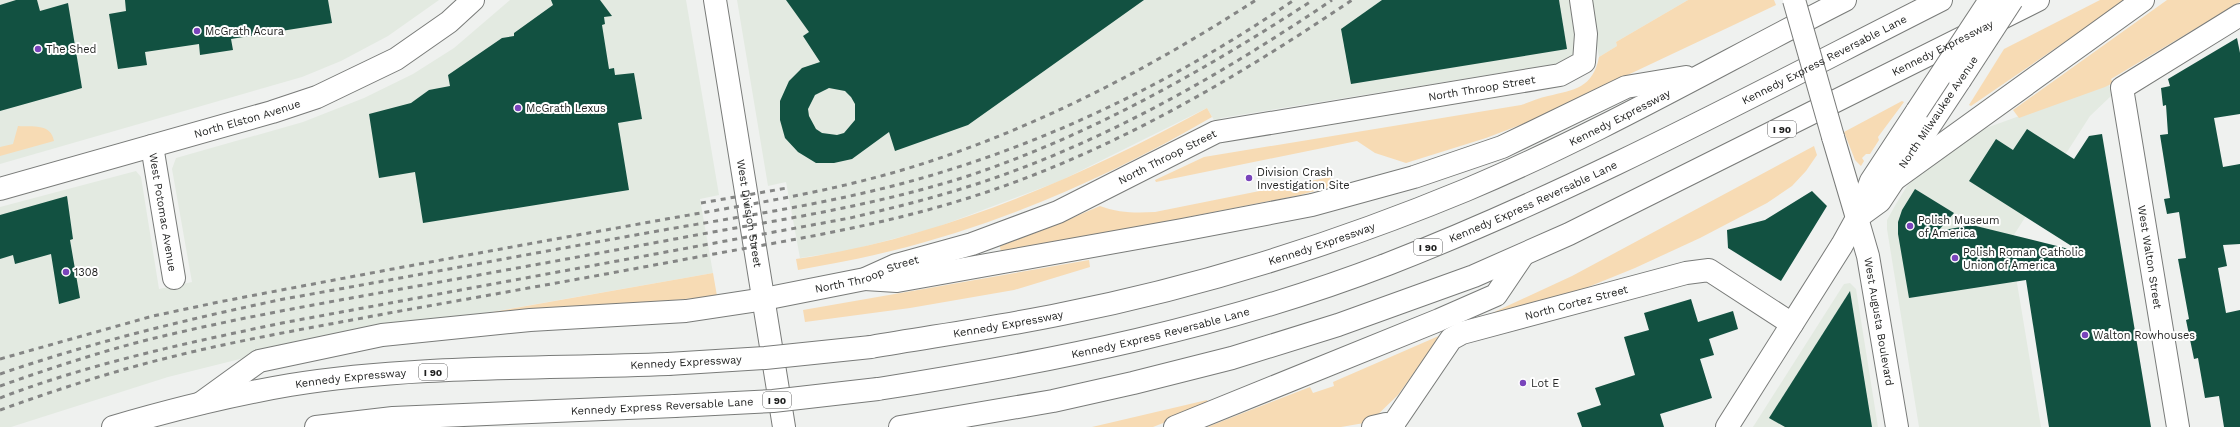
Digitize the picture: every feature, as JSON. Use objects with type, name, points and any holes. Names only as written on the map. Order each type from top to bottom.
[{"type":"main road","name":"North Elston Avenue","points":[[0,190],[296,105],[371,72],[419,44],[473,0]]},
{"type":"main road","name":"West Division Street","points":[[716,0],[784,427]]},
{"type":"main road","name":"North Throop Street","points":[[201,403],[259,361],[382,335],[530,320],[686,311],[764,299],[865,279],[896,265],[972,244],[1058,212],[1216,132],[1560,75],[1584,62],[1586,34],[1581,0]]},
{"type":"main road","name":"West Augusta Boulevard","points":[[1794,0],[1868,256],[1897,427]]},
{"type":"main road","name":"Kennedy Expressway","points":[[114,427],[201,403],[290,385],[366,376],[470,370],[668,364],[765,358],[871,347],[1064,314],[1178,286],[1278,259],[1472,187],[1569,144],[1709,73],[1845,0]]},
{"type":"main road","name":"Kennedy Express Reversable Lane","points":[[316,427],[393,418],[773,401],[878,389],[1062,357],[1195,326],[1312,291],[1387,264],[1571,185],[1941,0]]},
{"type":"main road","name":"North Milwaukee Avenue","points":[[1727,427],[1858,218],[1871,182],[1990,0]]},
{"type":"main road","name":"North Milwaukee Avenue","points":[[1858,218],[1880,201],[2012,0]]},
{"type":"main road","name":"Kennedy Expressway","points":[[900,427],[1053,401],[1133,383],[1232,358],[1338,325],[1420,296],[1523,255],[1696,172],[2038,0]]},
{"type":"main road","points":[[1892,181],[2143,0]]},
{"type":"main road","name":"West Walton Street","points":[[2178,427],[2122,88],[2240,16]]},
{"type":"main road","points":[[865,279],[897,281],[1312,205],[1414,178],[1502,147],[1626,87],[1709,73]]},
{"type":"main road","name":"West Potomac Avenue","points":[[152,146],[174,278]]},
{"type":"main road","points":[[1175,427],[1439,320],[1496,295],[1523,255]]},
{"type":"main road","name":"North Cortez Street","points":[[1386,427],[1451,339],[1483,328],[1686,273],[1709,270],[1792,324]]},
{"type":"shaded area","points":[[0,0],[439,0],[388,36],[341,61],[302,77],[0,164]]},
{"type":"shaded area","points":[[510,0],[686,0],[719,195],[700,199],[713,273],[280,349],[168,377],[11,427],[0,427],[0,207],[136,171],[141,177],[159,289],[192,282],[172,169],[176,158],[303,122],[364,98],[413,74],[454,48]]},
{"type":"shaded area","points":[[737,0],[1569,0],[1577,50],[1575,57],[1567,62],[1221,118],[1215,122],[1207,108],[1060,181],[935,228],[851,250],[800,258],[786,182],[768,186]]},
{"type":"shaded area","points":[[1589,0],[1688,0],[1616,42],[1617,46],[1599,57]]},
{"type":"shaded area","points":[[1688,0],[1774,0],[1776,5],[1528,122],[1486,138],[1406,163],[1375,153],[1357,141],[1156,182],[1155,180],[1204,157],[1521,105],[1566,92],[1581,86],[1587,81],[1596,67],[1599,57],[1617,46],[1616,42]]},
{"type":"shaded area","points":[[2100,0],[2126,0],[1971,106],[1969,105],[2004,49]]},
{"type":"shaded area","points":[[2167,0],[2240,0],[2240,2],[2111,79],[2113,83],[2019,118],[2013,110]]},
{"type":"shaded area","points":[[2109,84],[2111,96],[2090,116],[2010,241],[2041,427],[1919,427],[1887,229],[1887,220],[1907,186],[1927,167],[1975,132]]},
{"type":"shaded area","points":[[1902,101],[1904,102],[1878,137],[1879,140],[1870,154],[1866,154],[1862,158],[1864,161],[1861,166],[1855,160],[1844,132]]},
{"type":"shaded area","points":[[1207,108],[1212,117],[1174,139],[1096,178],[1016,212],[933,240],[856,259],[798,270],[796,259],[850,249],[903,236],[1008,202],[1109,158],[1159,134]]},
{"type":"shaded area","points":[[18,126],[35,126],[45,129],[52,135],[54,141],[0,156],[0,147],[13,144]]},
{"type":"shaded area","points":[[1814,146],[1817,155],[1806,171],[1792,186],[1767,203],[1700,238],[1635,268],[1561,298],[1475,321],[1572,276]]},
{"type":"shaded area","points":[[1330,177],[1334,186],[1300,195],[1001,254],[1000,246],[1051,227],[1100,206],[1127,212],[1155,212]]},
{"type":"shaded area","points":[[1089,260],[1090,267],[1014,290],[910,308],[805,322],[803,310]]},
{"type":"shaded area","points":[[713,273],[717,296],[504,316],[493,312]]},
{"type":"shaded area","points":[[1850,283],[1856,289],[1878,427],[1753,427],[1844,284]]},
{"type":"shaded area","points":[[1441,335],[1398,395],[1370,422],[1341,427],[1207,427],[1310,387],[1313,393],[1334,386],[1333,382]]},
{"type":"shaded area","points":[[1207,400],[1209,405],[1153,427],[1092,427]]},
{"type":"building","name":"The Shed","points":[[16,0],[37,0],[40,11],[68,3],[82,88],[0,111],[0,5]]},
{"type":"building","name":"McGrath Acura","points":[[125,0],[328,0],[332,23],[231,39],[233,50],[200,55],[199,44],[145,52],[147,65],[118,69],[109,14],[126,11]]},
{"type":"building","name":"McGrath Lexus","points":[[551,0],[600,0],[612,16],[604,17],[605,24],[602,25],[609,69],[614,68],[615,75],[634,73],[642,119],[618,123],[629,190],[423,223],[415,172],[379,178],[369,114],[411,103],[429,90],[450,86],[448,75],[502,38],[514,36],[514,33],[553,5]]},
{"type":"building","points":[[786,0],[1144,0],[968,125],[895,151],[889,132],[852,159],[834,163],[816,163],[798,152],[785,138],[780,120],[780,101],[789,81],[802,68],[820,62],[803,36],[809,32]],"holes":[[[829,88],[845,91],[855,104],[855,120],[844,133],[837,135],[822,133],[816,129],[809,116],[808,109],[815,95]]]},
{"type":"building","points":[[1382,0],[1559,0],[1567,49],[1351,84],[1341,29]]},
{"type":"building","points":[[2237,38],[2240,53],[2240,114],[2214,118],[2223,167],[2240,164],[2240,244],[2223,245],[2227,266],[2218,268],[2226,313],[2240,310],[2240,427],[2224,427],[2219,396],[2205,398],[2198,358],[2194,359],[2186,320],[2189,319],[2178,259],[2186,258],[2179,212],[2167,214],[2164,199],[2170,198],[2160,135],[2168,134],[2166,105],[2163,106],[2161,88],[2170,86],[2168,79]]},
{"type":"building","name":"Walton Rowhouses","points":[[2027,129],[2074,159],[2089,136],[2102,134],[2151,427],[2049,427],[2026,280],[1909,298],[1898,234],[1898,222],[1902,210],[1915,189],[1954,213],[1938,231],[1972,225],[2081,252],[1969,181],[1996,139],[2013,150]]},
{"type":"building","points":[[1812,191],[1827,206],[1781,281],[1728,248],[1727,230],[1765,220]]},
{"type":"building","points":[[67,196],[73,239],[70,240],[80,298],[59,304],[51,254],[15,264],[13,255],[0,259],[0,215]]},
{"type":"building","points":[[1850,291],[1872,427],[1785,427],[1769,418]]},
{"type":"building","points":[[1691,299],[1698,322],[1733,311],[1738,329],[1709,339],[1714,355],[1700,359],[1712,398],[1660,414],[1664,427],[1582,427],[1577,413],[1601,405],[1595,388],[1635,375],[1624,337],[1649,330],[1644,313]]},
{"type":"railway","points":[[0,359],[153,316],[219,302],[785,198],[893,173],[971,147],[1014,130],[1097,92],[1178,48],[1256,0]]},
{"type":"railway","points":[[0,374],[105,341],[284,299],[843,198],[918,179],[1000,153],[1088,117],[1173,74],[1214,51],[1294,0]]},
{"type":"railway","points":[[0,386],[107,351],[172,334],[227,322],[796,217],[865,203],[934,186],[1014,160],[1103,121],[1189,76],[1313,0]]},
{"type":"railway","points":[[0,398],[69,374],[104,364],[211,338],[282,323],[850,218],[964,188],[1061,152],[1155,108],[1245,56],[1332,0]]},
{"type":"railway","points":[[0,410],[63,388],[128,368],[225,344],[830,233],[898,218],[965,199],[1017,181],[1067,161],[1166,114],[1260,59],[1352,0]]},
{"type":"railway","points":[[701,203],[787,188]]},
{"type":"place","name":"McGrath Acura","points":[[197,31]]},
{"type":"place","name":"The Shed","points":[[38,49]]},
{"type":"place","name":"McGrath Lexus","points":[[518,108]]},
{"type":"place","name":"Division Crash Investigation Site","points":[[1249,178]]},
{"type":"place","name":"Polish Museum of America","points":[[1910,226]]},
{"type":"place","name":"Polish Roman Catholic Union of America","points":[[1955,258]]},
{"type":"place","name":"1308","points":[[66,272]]},
{"type":"place","name":"Walton Rowhouses","points":[[2085,335]]},
{"type":"place","name":"Lot E","points":[[1523,383]]}]
